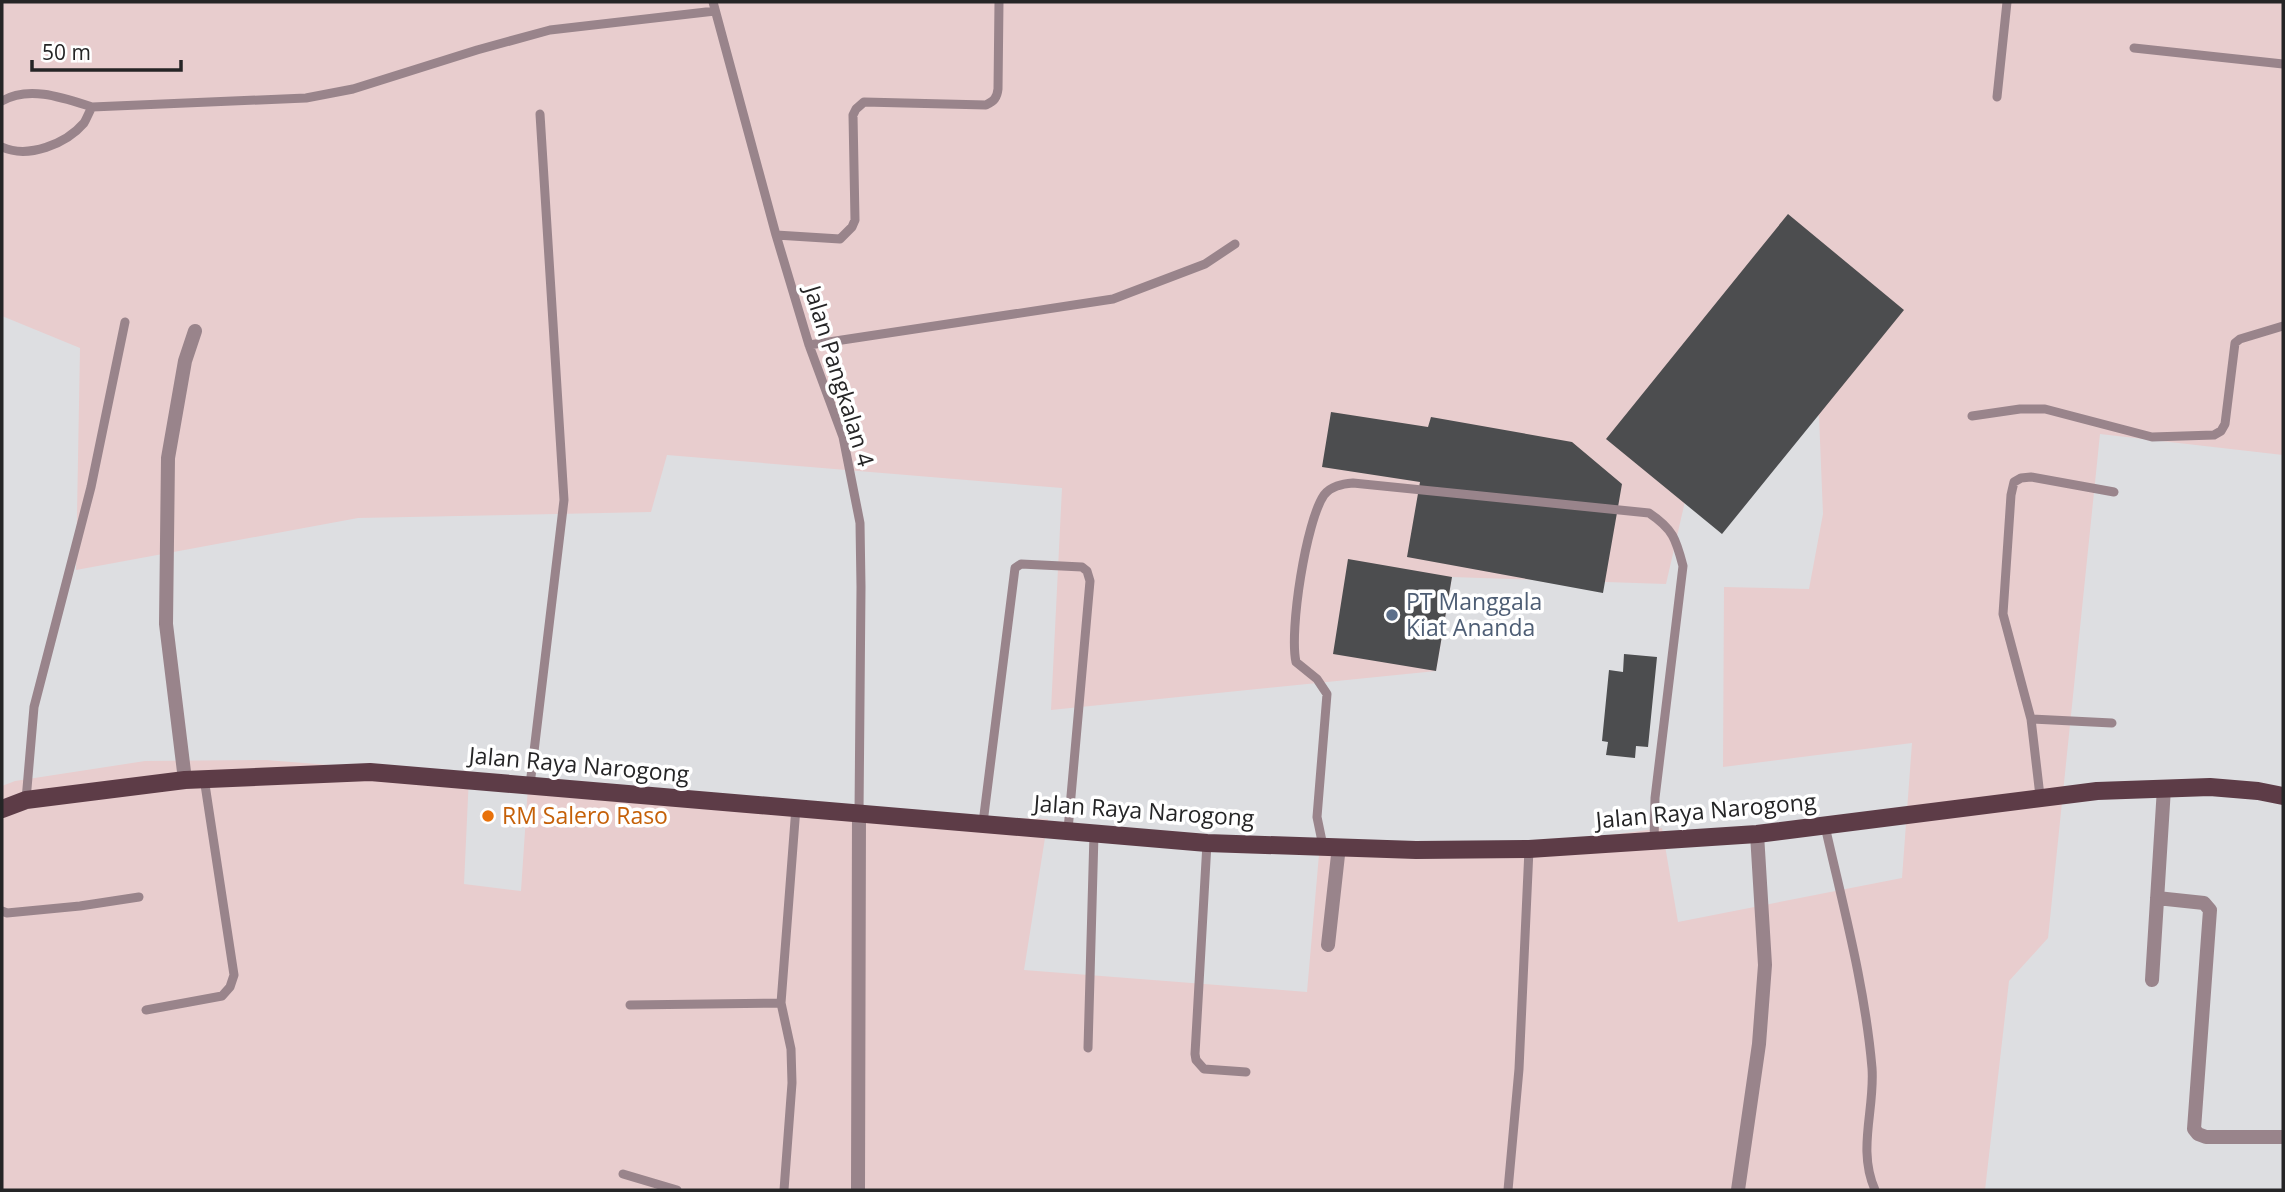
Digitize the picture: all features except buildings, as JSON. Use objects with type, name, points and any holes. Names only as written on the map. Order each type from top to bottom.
[{"type":"main road","name":"Jalan Raya Narogong","points":[[2,809],[26,800],[204,778],[370,772],[1207,843],[1416,850],[1529,849],[1757,834],[2040,796],[2097,791],[2210,787],[2258,790],[2283,796]]},
{"type":"street","points":[[185,780],[166,624],[168,458],[185,361],[195,331]]},
{"type":"street","points":[[2152,980],[2164,789]]},
{"type":"street","points":[[858,1190],[859,813]]},
{"type":"street","points":[[1738,1190],[1759,1044],[1765,965],[1757,834]]},
{"type":"street","points":[[1328,945],[1331,846]]},
{"type":"street","points":[[2157,898],[2204,903],[2210,911],[2194,1129],[2206,1137],[2283,1137]]},
{"type":"lane","points":[[776,235],[840,239],[852,228],[855,220],[853,115],[859,105],[864,102],[986,105],[997,97],[999,2]]},
{"type":"lane","points":[[1997,97],[2007,2]]},
{"type":"lane","points":[[2,101],[12,95],[38,93],[64,97],[92,107],[306,98],[353,89],[550,30],[714,6]]},
{"type":"lane","name":"Jalan Pangkalan 4","points":[[714,6],[776,235],[809,345],[843,437],[860,523],[859,813]]},
{"type":"lane","points":[[2134,48],[2283,64]]},
{"type":"lane","points":[[2,147],[10,151],[33,151],[62,141],[84,123],[92,107]]},
{"type":"lane","points":[[530,785],[564,500],[540,114]]},
{"type":"lane","points":[[809,345],[1112,299],[1205,264],[1235,244]]},
{"type":"lane","points":[[26,800],[34,707],[91,487],[125,322]]},
{"type":"lane","points":[[1972,416],[2020,409],[2045,409],[2152,436],[2214,435],[2221,431],[2225,424],[2235,343],[2240,339],[2283,326]]},
{"type":"lane","points":[[2040,796],[2031,719],[2003,614],[2014,482],[2031,477],[2114,492]]},
{"type":"lane","points":[[1331,846],[1317,817],[1327,694],[1317,680],[1296,662],[1294,618],[1317,507],[1326,493],[1338,485],[1353,483],[1649,513],[1667,524],[1676,539],[1683,565],[1655,798],[1654,842]]},
{"type":"lane","points":[[983,823],[1015,568],[1021,564],[1082,567],[1087,571],[1090,581],[1068,830]]},
{"type":"lane","points":[[2031,719],[2112,723]]},
{"type":"lane","points":[[146,1010],[222,996],[233,982],[204,778]]},
{"type":"lane","points":[[784,1190],[792,1083],[790,1049],[781,1003],[796,807]]},
{"type":"lane","points":[[1825,826],[1862,991],[1872,1071],[1865,1150],[1867,1170],[1875,1190]]},
{"type":"lane","points":[[1088,1048],[1094,834]]},
{"type":"lane","points":[[1207,843],[1196,1060],[1204,1069],[1247,1073]]},
{"type":"lane","points":[[1508,1190],[1519,1056],[1529,849]]},
{"type":"lane","points":[[2,911],[7,913],[80,906],[139,897]]},
{"type":"lane","points":[[630,1005],[781,1003]]},
{"type":"lane","points":[[623,1174],[677,1190]]},
{"type":"shaded area","points":[[2,2],[2283,2],[2283,455],[2100,434],[2048,938],[2009,981],[1985,1190],[2,1190],[2,786],[15,781],[145,761],[266,760],[469,776],[464,884],[521,891],[528,786],[721,810],[1048,819],[1024,970],[1307,992],[1320,843],[1449,857],[1662,828],[1678,922],[1902,878],[1912,743],[1723,767],[1724,587],[1809,589],[1823,514],[1819,416],[1749,401],[1697,449],[1666,584],[1452,577],[1436,671],[1051,710],[1062,488],[667,455],[651,512],[358,518],[76,570],[80,348],[2,316]]},
{"type":"place","name":"PT Manggala Kiat Ananda","points":[[1392,615]]},
{"type":"place","name":"RM Salero Raso","points":[[488,816]]}]
